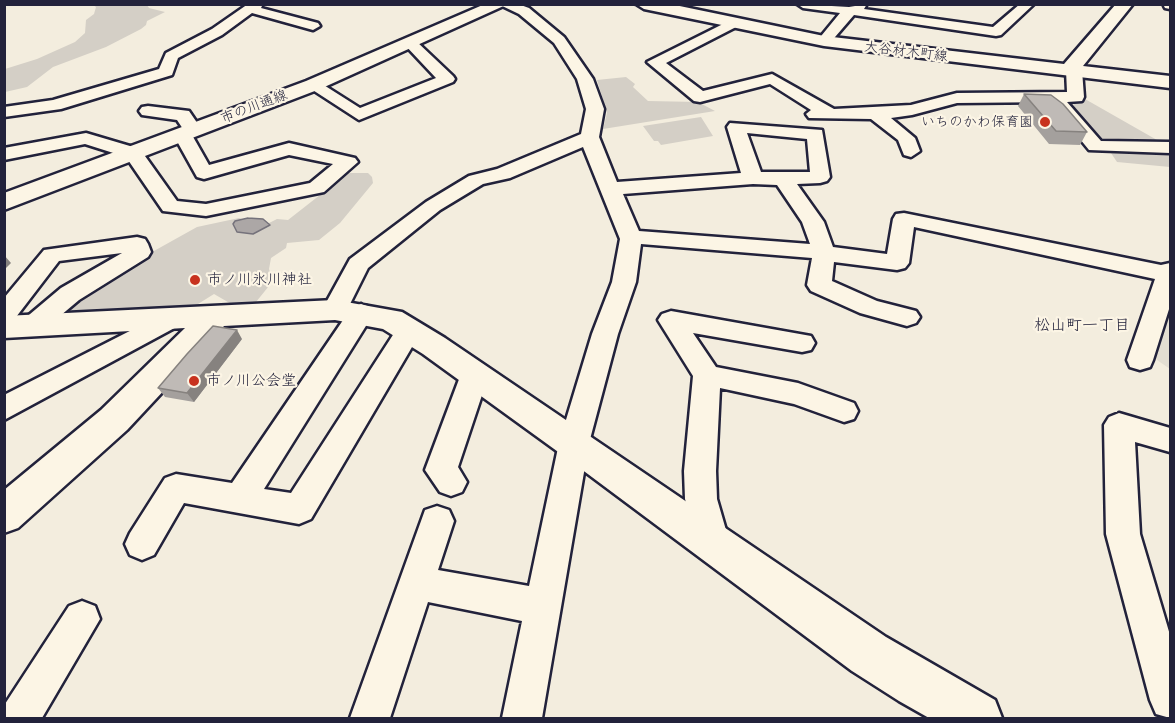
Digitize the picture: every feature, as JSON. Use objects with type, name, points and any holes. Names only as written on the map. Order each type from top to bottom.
[{"type":"street","name":"市の川通線","points":[[4,202],[313,85],[502,4]]},
{"type":"street","points":[[502,4],[524,11],[565,46],[585,79],[595,109],[590,137],[630,237],[624,282],[605,334],[574,443],[545,607],[522,718]]},
{"type":"street","name":"大谷材木町線","points":[[644,4],[824,41],[1170,82]]},
{"type":"street","points":[[803,4],[848,13],[996,32],[1028,4]]},
{"type":"street","points":[[824,41],[848,13],[862,4]]},
{"type":"street","points":[[733,23],[655,62],[700,97],[772,79],[824,115],[875,114],[912,110],[957,98],[1076,97],[1073,63],[1125,4]]},
{"type":"street","points":[[4,112],[55,105],[166,72],[171,56],[217,32],[254,7],[313,26]]},
{"type":"street","points":[[922,22],[939,10]]},
{"type":"street","points":[[313,85],[358,115],[447,79],[411,44]]},
{"type":"street","points":[[1056,97],[1108,163]]},
{"type":"street","points":[[4,154],[79,137],[133,153],[170,207],[206,210],[317,188],[348,162],[289,149],[204,173],[183,115],[148,111]]},
{"type":"street","points":[[875,114],[906,138],[911,150]]},
{"type":"street","points":[[609,189],[753,178],[820,177],[816,134],[736,127],[753,178]]},
{"type":"street","points":[[240,498],[348,312],[358,264],[433,206],[476,180],[503,174],[590,137]]},
{"type":"street","points":[[1170,138],[1156,137],[1170,146]]},
{"type":"street","points":[[1096,146],[1170,146]]},
{"type":"street","points":[[783,178],[813,222],[824,253],[819,285],[869,307],[907,317]]},
{"type":"street","points":[[630,237],[824,253],[897,263],[904,219],[1169,272],[1140,360]]},
{"type":"street","points":[[137,244],[140,252],[70,294],[14,323],[52,255],[137,244]]},
{"type":"street","points":[[14,323],[348,312],[391,320],[475,374],[574,443],[712,544],[869,654],[916,684],[977,718]]},
{"type":"street","points":[[4,515],[114,420],[216,316]]},
{"type":"street","points":[[4,410],[171,319]]},
{"type":"street","points":[[712,544],[701,499],[700,471],[707,375],[670,320],[802,343]]},
{"type":"street","points":[[142,544],[176,488],[299,509],[409,330]]},
{"type":"street","points":[[451,482],[441,470],[475,374]]},
{"type":"street","points":[[707,375],[798,394],[844,411]]},
{"type":"street","points":[[1170,440],[1119,425],[1123,534],[1170,700]]},
{"type":"street","points":[[370,718],[437,521]]},
{"type":"street","points":[[417,584],[545,607]]},
{"type":"street","points":[[19,718],[82,619]]},
{"type":"shaded area","points":[[93,5],[147,5],[149,8],[165,12],[147,21],[141,29],[106,47],[53,67],[27,87],[5,92],[5,69],[37,59],[75,42],[85,33],[86,20],[94,14],[96,7]]},
{"type":"shaded area","points":[[626,77],[635,84],[633,87],[648,101],[698,102],[715,111],[603,129],[607,113],[597,80]]},
{"type":"shaded area","points":[[1082,98],[1164,144],[1100,141],[1072,110],[1075,102]]},
{"type":"shaded area","points":[[701,117],[713,136],[661,145],[658,141],[654,141],[643,126]]},
{"type":"shaded area","points":[[1109,150],[1170,151],[1170,167],[1117,162]]},
{"type":"shaded area","points":[[348,173],[368,173],[373,183],[340,223],[319,240],[287,243],[286,248],[271,258],[269,269],[273,281],[256,302],[233,305],[214,294],[190,309],[78,315],[68,308],[74,300],[136,261],[197,227],[239,218],[263,226],[277,219],[288,220]]},
{"type":"shaded area","points":[[248,218],[263,219],[270,225],[253,234],[237,232],[233,224],[235,221]]},
{"type":"shaded area","points":[[1170,304],[1170,369],[1157,360],[1152,352]]},
{"type":"building","points":[[1024,94],[1051,95],[1063,104],[1087,132],[1056,131]]},
{"type":"building","points":[[213,326],[237,330],[187,393],[158,388],[187,354]]},
{"type":"place","name":"いちのかわ保育園","points":[[1045,122]]},
{"type":"place","name":"市ノ川氷川神社","points":[[195,280]]},
{"type":"place","name":"市ノ川公会堂","points":[[194,381]]},
{"type":"district","name":"松山町一丁目","points":[[1082,326]]}]
